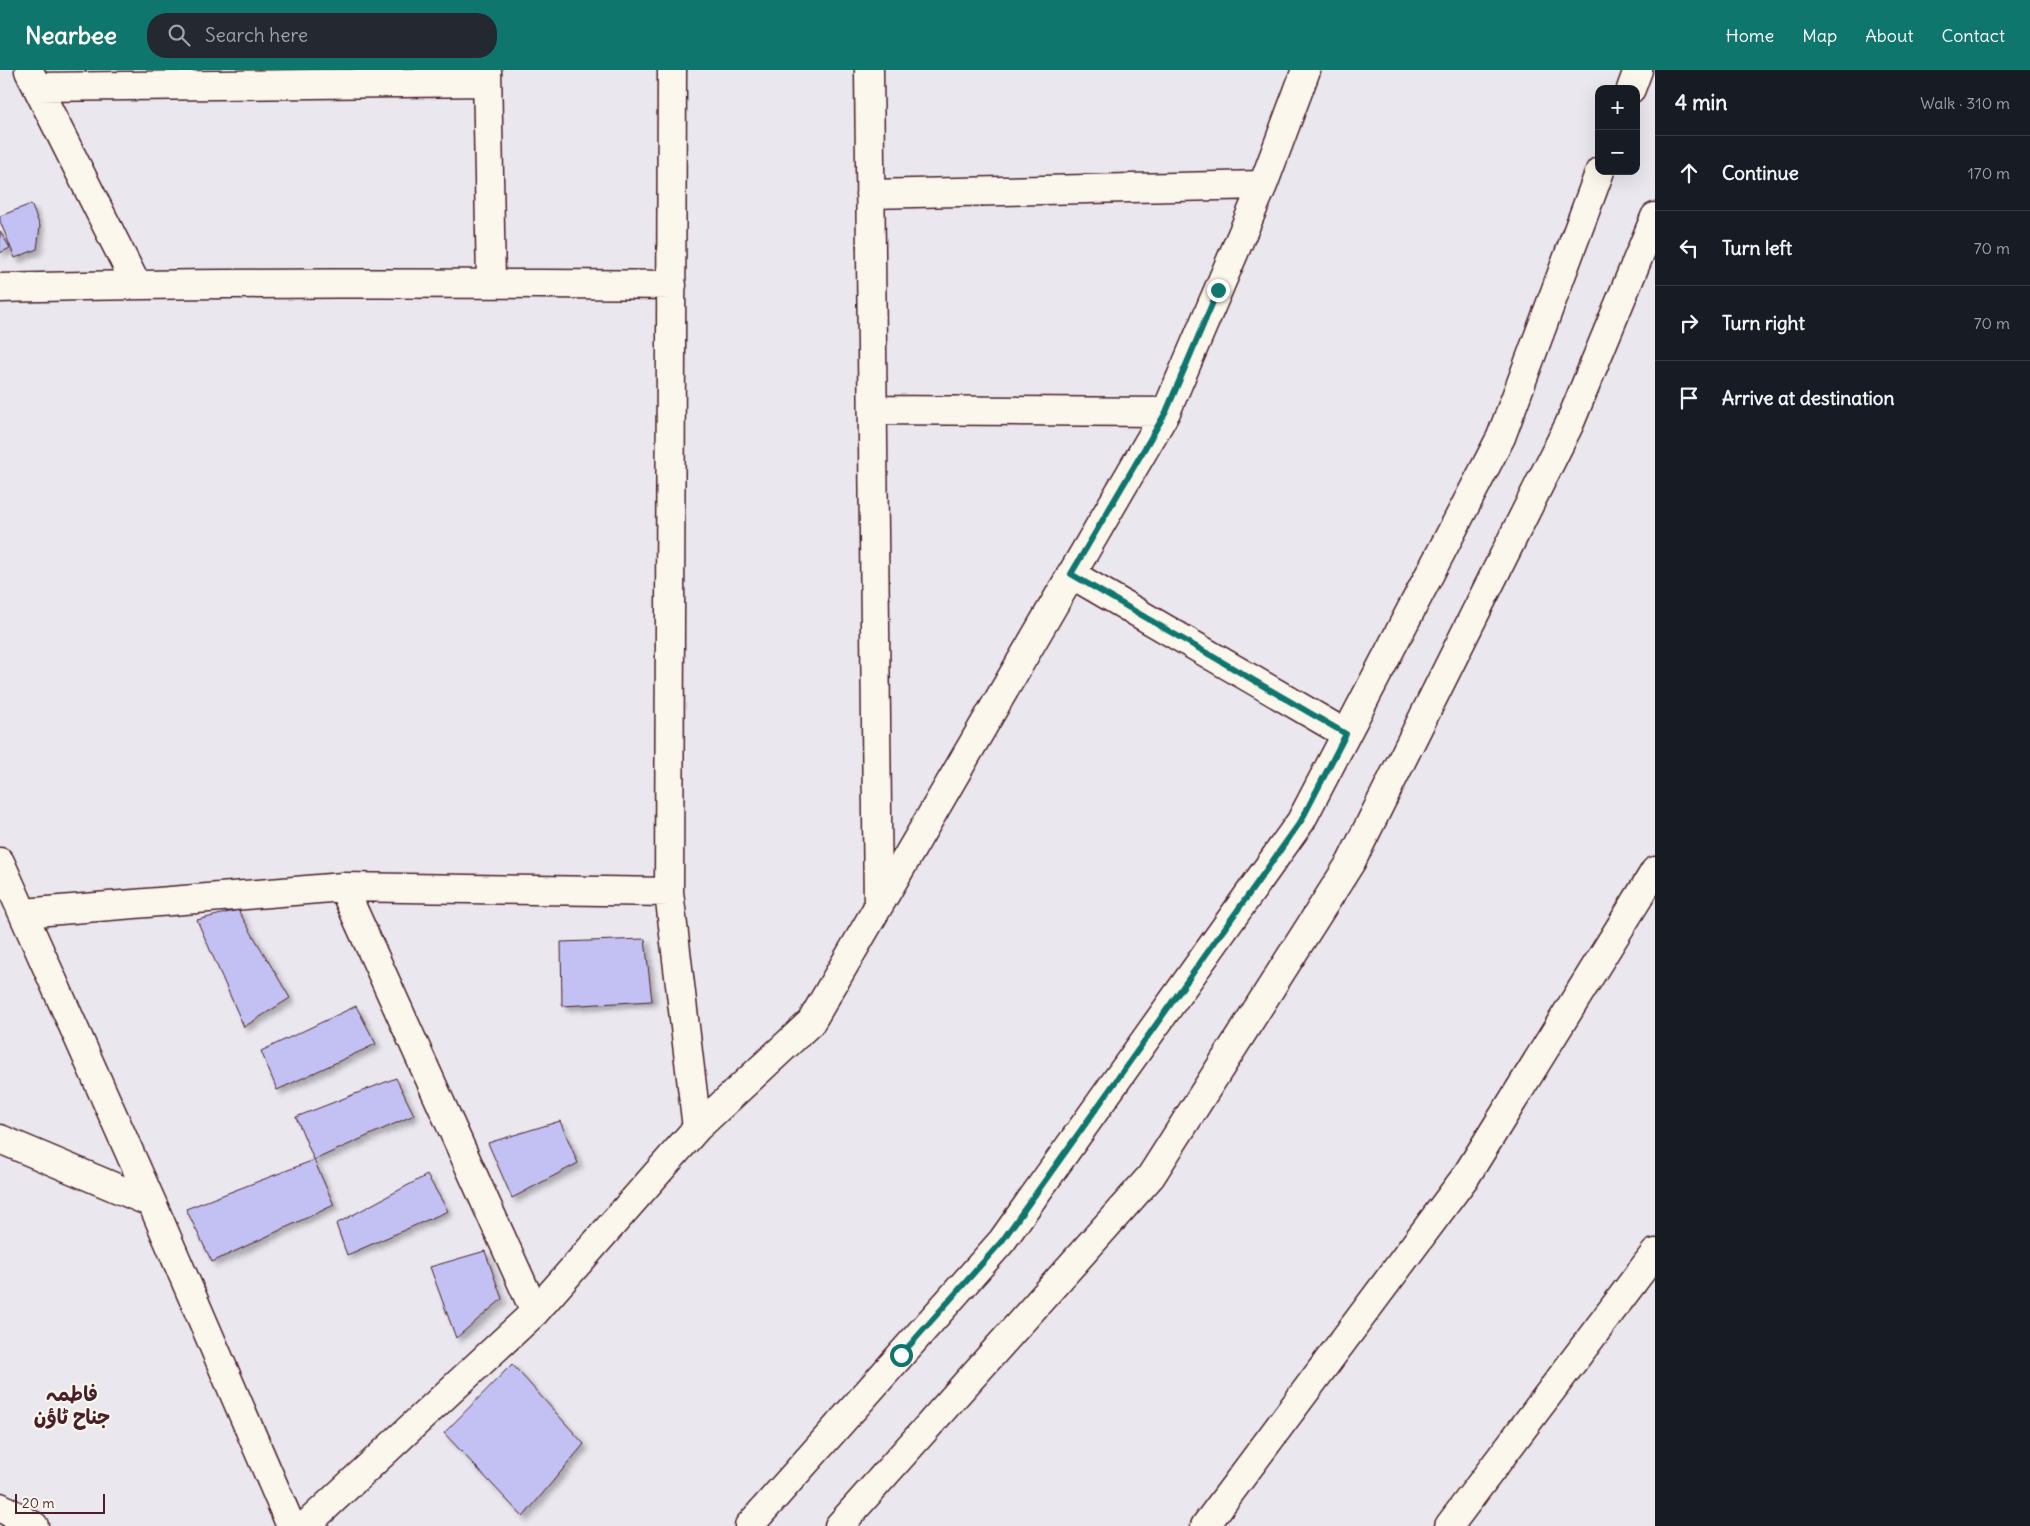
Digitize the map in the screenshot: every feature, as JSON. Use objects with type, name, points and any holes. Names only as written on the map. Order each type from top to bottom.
[{"type":"street","points":[[672,70],[669,892],[696,1128]]},
{"type":"street","points":[[869,70],[878,907]]},
{"type":"street","points":[[305,1526],[535,1312],[696,1128],[811,1022],[1166,412],[1263,185],[1306,70]]},
{"type":"street","points":[[1632,85],[1638,70]]},
{"type":"street","points":[[136,284],[33,78],[487,76],[491,283]]},
{"type":"street","points":[[749,1526],[1002,1241],[1301,821],[1501,437],[1599,175]]},
{"type":"street","points":[[870,194],[1263,185]]},
{"type":"street","points":[[839,1526],[1151,1176],[1351,862],[1569,425],[1655,217]]},
{"type":"street","points":[[0,288],[136,284],[491,283],[672,285]]},
{"type":"street","points":[[874,410],[1166,412]]},
{"type":"street","points":[[1071,574],[1346,734]]},
{"type":"street","points":[[0,862],[152,1203],[290,1526]]},
{"type":"street","points":[[1206,1526],[1466,1176],[1655,871]]},
{"type":"street","points":[[23,913],[344,887],[669,892]]},
{"type":"street","points":[[344,887],[535,1312]]},
{"type":"street","points":[[0,1139],[152,1203]]},
{"type":"street","points":[[1450,1526],[1655,1253]]},
{"type":"street","points":[[0,1507],[34,1526]]},
{"type":"building","points":[[31,204],[40,226],[37,249],[15,258],[0,221],[0,216]]},
{"type":"building","points":[[0,231],[10,248],[0,253]]},
{"type":"building","points":[[238,910],[290,998],[244,1027],[197,920]]},
{"type":"building","points":[[645,939],[652,1001],[562,1006],[561,942]]},
{"type":"building","points":[[356,1006],[376,1044],[277,1090],[261,1051]]},
{"type":"building","points":[[396,1078],[414,1115],[314,1160],[296,1117]]},
{"type":"building","points":[[560,1121],[578,1163],[512,1198],[488,1143]]},
{"type":"building","points":[[314,1160],[334,1205],[212,1262],[186,1209]]},
{"type":"building","points":[[427,1175],[448,1211],[347,1255],[336,1224]]},
{"type":"building","points":[[485,1251],[502,1299],[456,1338],[430,1267]]},
{"type":"building","points":[[512,1364],[584,1444],[523,1517],[444,1433]]},
{"type":"district","name":"فاطمہ جناح ٹاؤن","points":[[72,1404]]},
{"type":"route","points":[[901,1355],[1002,1241],[1301,821],[1346,734],[1071,574],[1166,412],[1218,290]]}]
